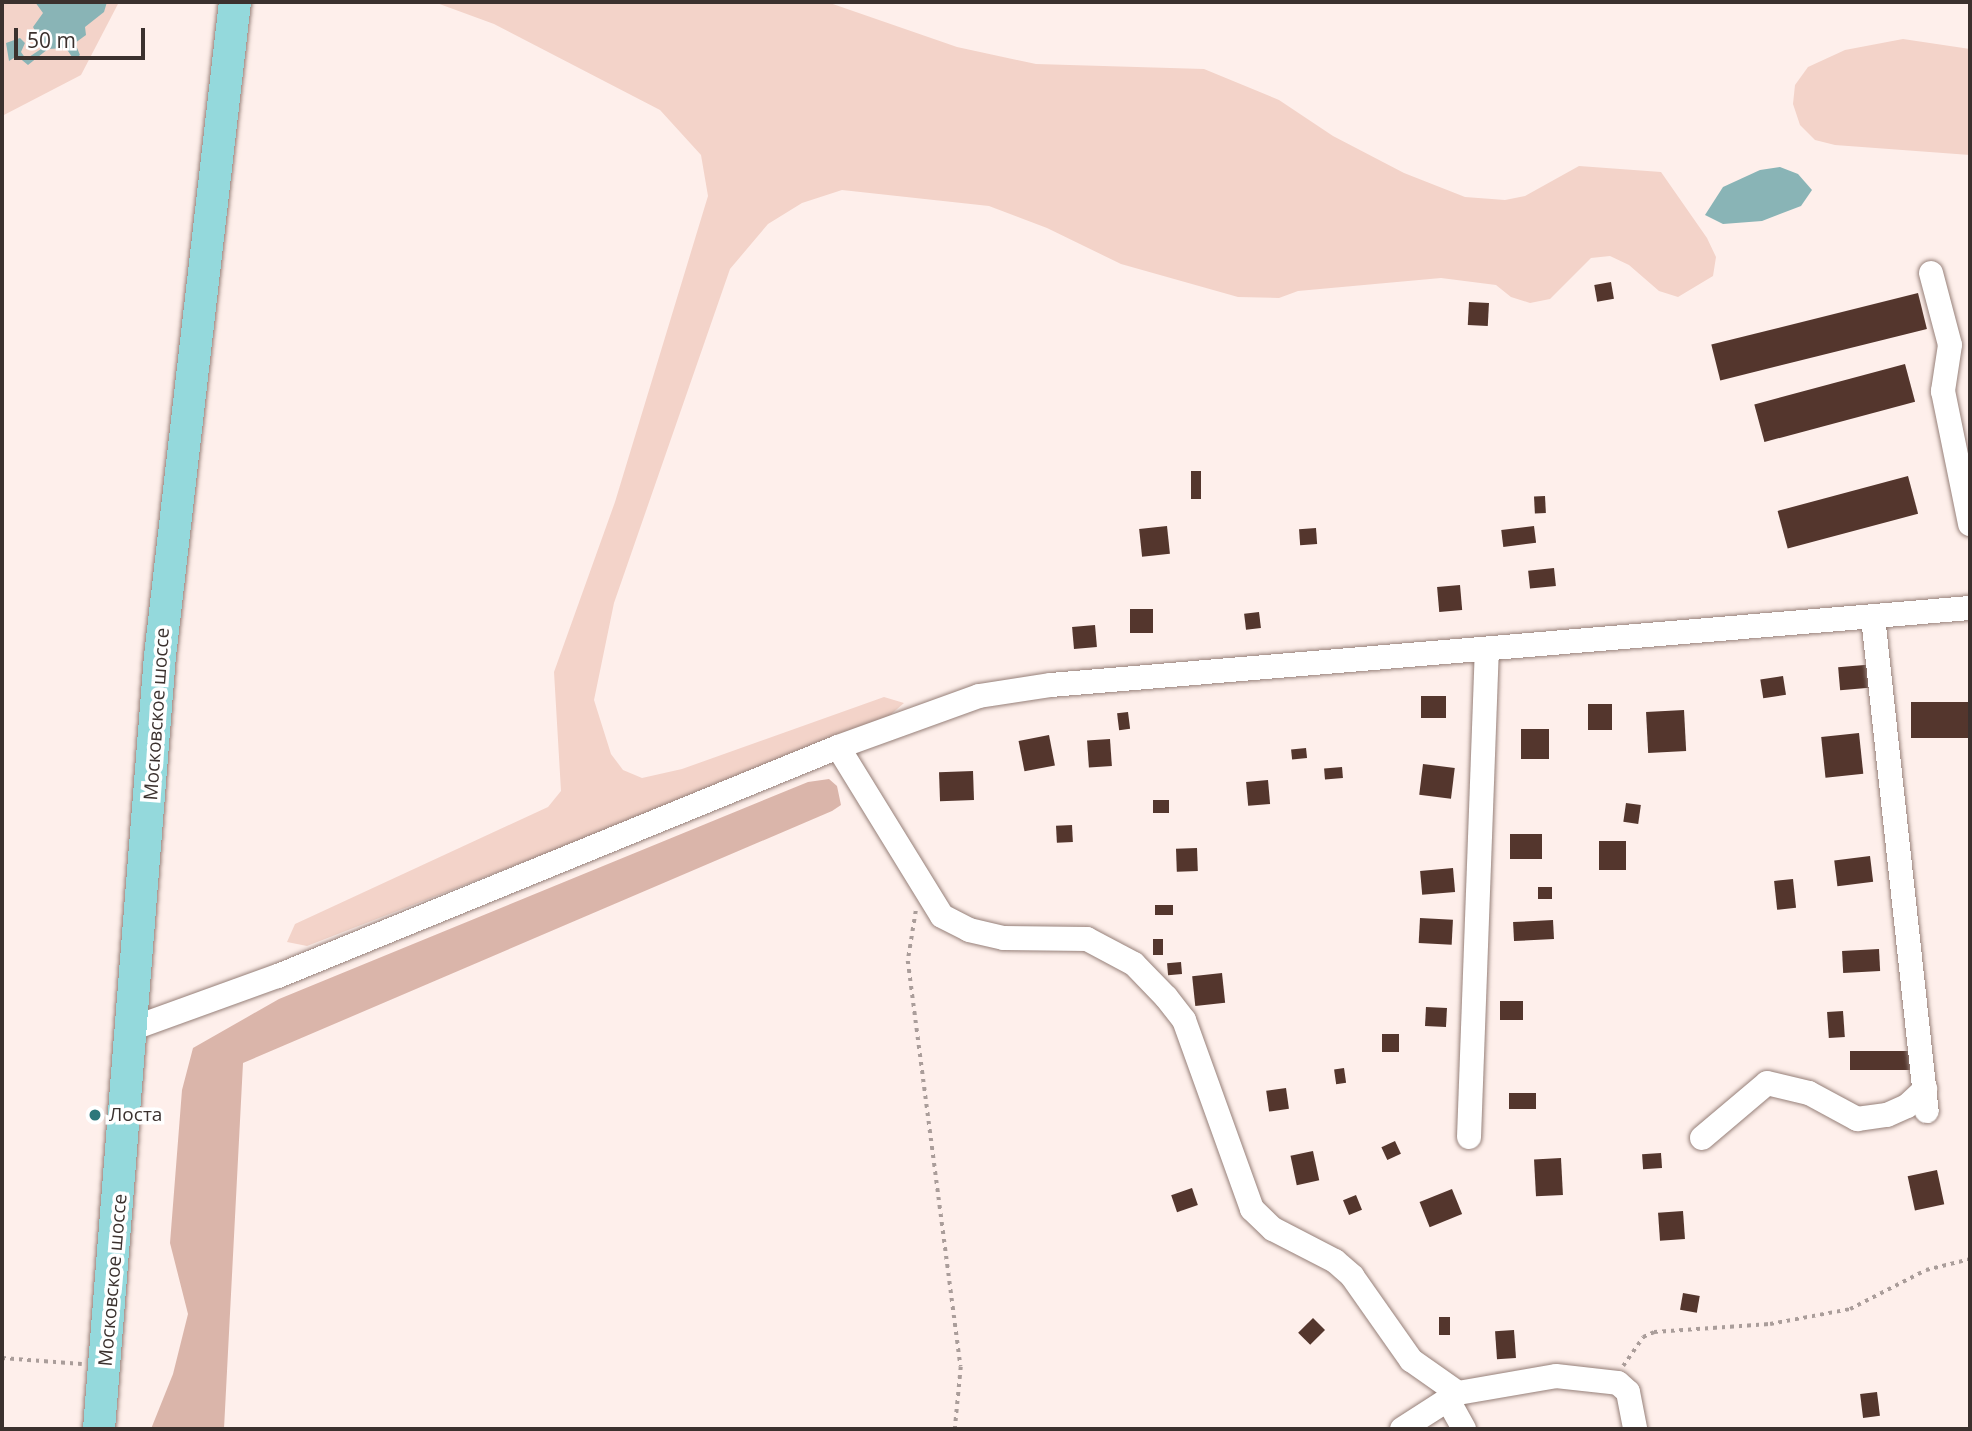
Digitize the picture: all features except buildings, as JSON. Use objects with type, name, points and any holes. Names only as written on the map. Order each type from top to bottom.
[{"type":"main road","name":"Московское шоссе","points":[[99,1429],[134,1028],[160,656],[235,2]]},
{"type":"street","points":[[1931,273],[1950,345],[1943,391],[1970,524]]},
{"type":"street","points":[[134,1028],[489,893],[937,708],[1012,689],[1487,651],[1970,608]]},
{"type":"street","points":[[1702,1138],[1768,1083],[1809,1093],[1857,1119],[1887,1115],[1926,1100],[1873,617]]},
{"type":"street","points":[[1469,1138],[1487,651]]},
{"type":"street","points":[[838,747],[898,841],[925,893],[942,916],[969,930],[1004,938],[1087,939],[1134,964],[1184,1020],[1252,1209],[1273,1229],[1335,1261],[1352,1276],[1411,1360],[1448,1390],[1464,1429]]},
{"type":"street","points":[[1402,1429],[1448,1390],[1556,1376],[1618,1383],[1628,1392],[1635,1429]]},
{"type":"path","points":[[925,893],[912,920],[908,961],[961,1367],[956,1429]]},
{"type":"path","points":[[1618,1383],[1632,1351],[1654,1332],[1770,1324],[1850,1308],[1926,1270],[1970,1259]]},
{"type":"path","points":[[2,1358],[105,1366]]},
{"type":"shaded area","points":[[2,2],[119,2],[81,75],[2,116]]},
{"type":"shaded area","points":[[434,2],[827,2],[957,47],[1036,64],[1204,69],[1279,100],[1333,136],[1404,173],[1465,197],[1505,200],[1525,196],[1579,166],[1661,172],[1707,238],[1716,257],[1713,276],[1678,297],[1659,291],[1629,265],[1610,256],[1591,258],[1550,299],[1530,303],[1511,297],[1496,285],[1441,278],[1298,291],[1279,298],[1238,297],[1121,264],[1047,228],[989,206],[842,190],[802,203],[768,224],[730,269],[614,603],[594,700],[611,754],[623,770],[642,778],[682,769],[884,697],[904,703],[889,716],[645,815],[307,946],[287,942],[295,924],[548,807],[561,791],[554,672],[615,502],[708,196],[701,155],[660,110],[494,24]]},
{"type":"shaded area","points":[[1903,39],[1970,49],[1970,155],[1835,145],[1815,140],[1800,125],[1793,104],[1795,85],[1808,67],[1845,50]]},
{"type":"shaded area","points":[[829,779],[837,786],[841,805],[832,811],[243,1063],[224,1429],[151,1429],[173,1374],[188,1314],[170,1243],[182,1090],[193,1048],[279,999],[808,782]]},
{"type":"water","points":[[35,2],[107,2],[104,12],[85,27],[86,35],[75,43],[80,55],[74,60],[66,48],[48,49],[28,65],[17,56],[9,61],[6,43],[20,38],[25,43],[21,52],[26,59],[44,47],[33,27],[43,13]]},
{"type":"water","points":[[1780,167],[1798,174],[1812,190],[1801,206],[1762,221],[1723,224],[1705,215],[1723,187],[1760,170]]},
{"type":"place","name":"Лоста","points":[[95,1115]]}]
